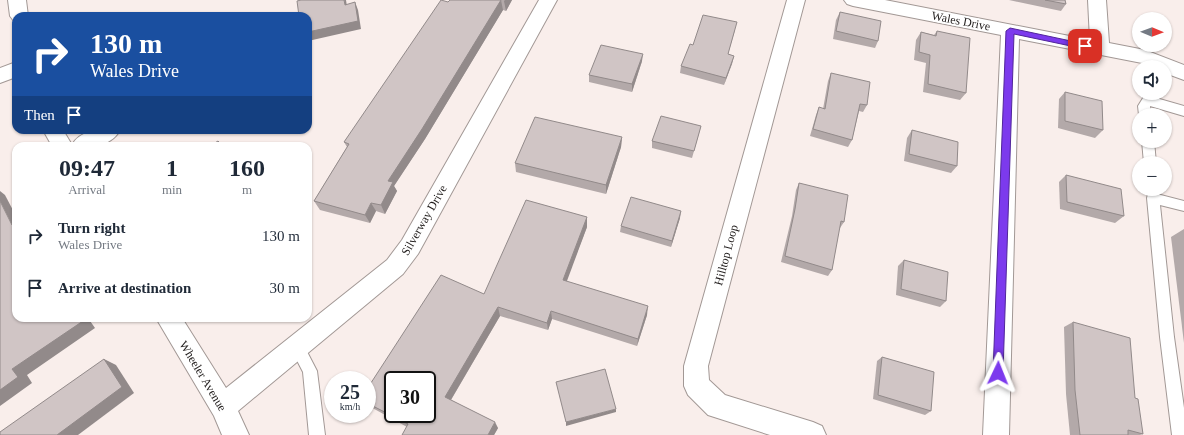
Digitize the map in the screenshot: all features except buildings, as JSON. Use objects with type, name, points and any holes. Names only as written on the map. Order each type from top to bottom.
[{"type":"street","points":[[17,0],[18,12]]},
{"type":"street","name":"Silverway Drive","points":[[223,407],[395,267],[410,247],[548,0]]},
{"type":"street","name":"Hilltop Loop","points":[[796,0],[696,366],[697,386],[717,406],[813,435]]},
{"type":"street","name":"Wales Drive","points":[[853,0],[1145,57],[1184,73]]},
{"type":"street","points":[[1097,0],[1100,49]]},
{"type":"street","points":[[996,435],[1010,31]]},
{"type":"street","points":[[0,76],[12,72]]},
{"type":"street","points":[[89,142],[103,134]]},
{"type":"street","name":"Wheeler Avenue","points":[[170,322],[223,407],[236,435]]},
{"type":"lane","points":[[1144,108],[1147,102],[1156,102],[1184,111]]},
{"type":"lane","points":[[1153,196],[1167,337],[1180,435]]},
{"type":"lane","points":[[1158,196],[1184,206]]},
{"type":"lane","points":[[297,347],[310,371],[318,435]]},
{"type":"route","points":[[998,373],[1010,31],[1085,46]]}]
